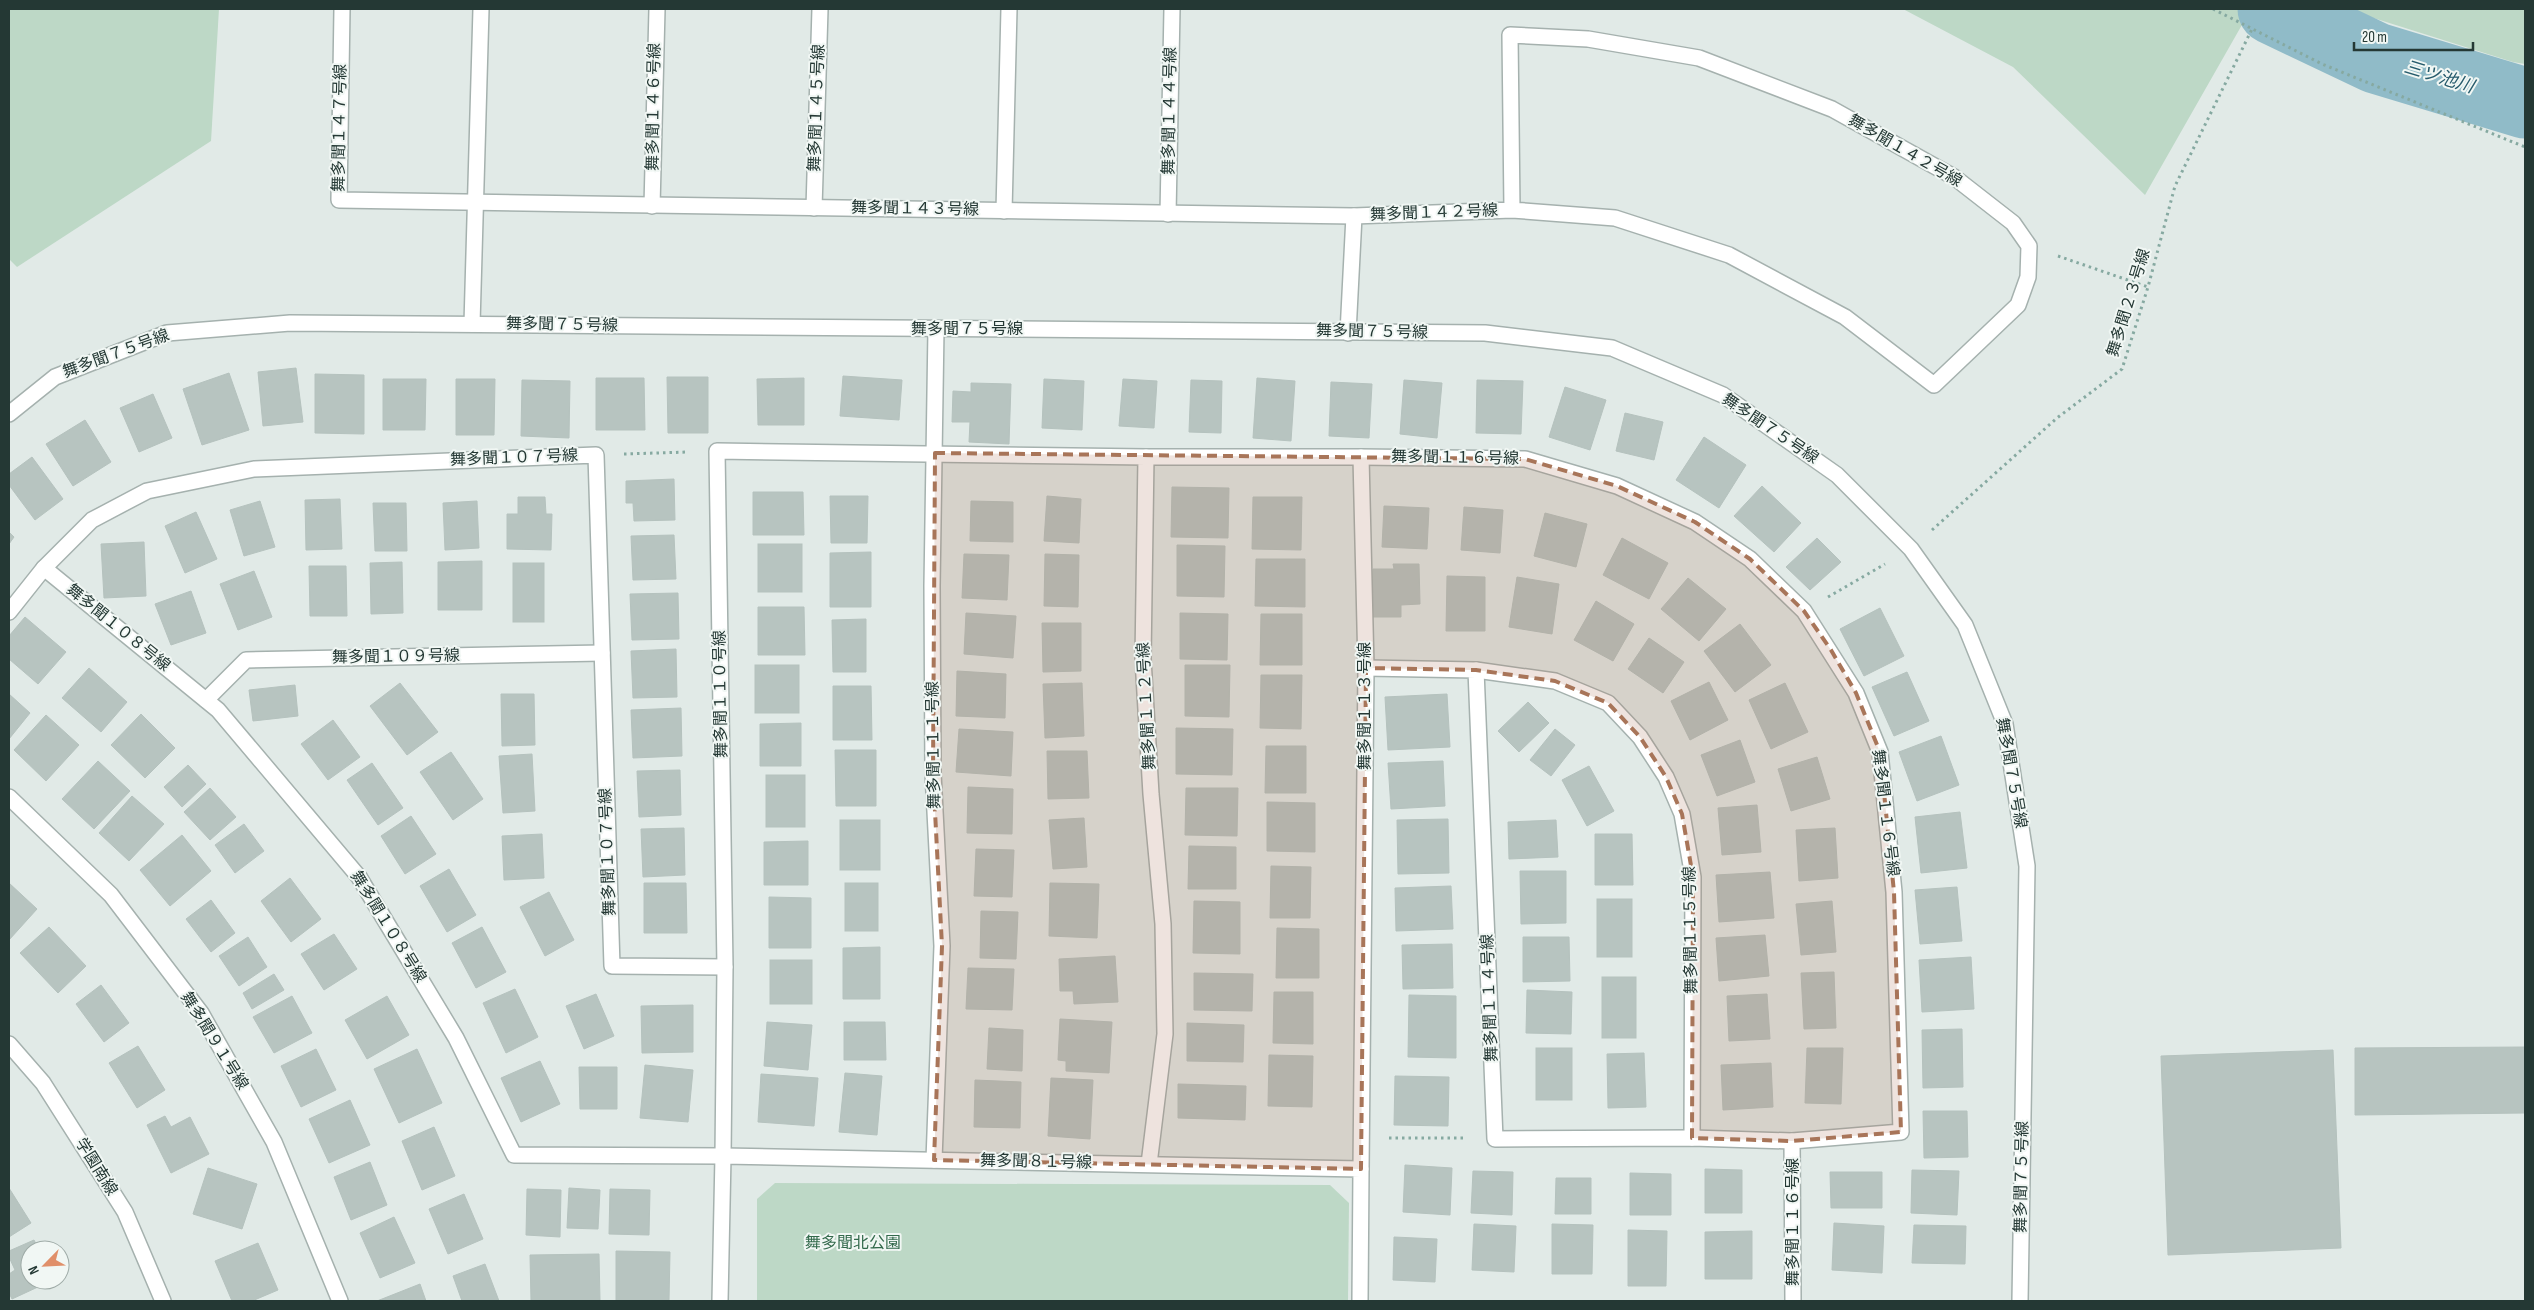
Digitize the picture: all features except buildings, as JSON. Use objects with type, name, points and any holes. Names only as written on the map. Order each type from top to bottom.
[{"type":"street","name":"舞多聞１４７号線","points":[[342,9],[339,200],[475,202]]},
{"type":"street","points":[[472,324],[481,9]]},
{"type":"street","name":"舞多聞１４６号線","points":[[652,206],[656,9]]},
{"type":"street","name":"舞多聞１４５号線","points":[[814,208],[820,9]]},
{"type":"street","points":[[1004,211],[1009,9]]},
{"type":"street","name":"舞多聞１４４号線","points":[[1168,214],[1172,9]]},
{"type":"street","name":"舞多聞１４２号線","points":[[1348,333],[1354,216],[1512,210],[1615,218],[1730,255],[1845,317],[1934,385],[2018,305],[2028,277],[2029,246],[2013,223],[1954,177],[1832,109],[1699,58],[1588,39],[1510,35],[1512,210]]},
{"type":"street","name":"舞多聞１４３号線","points":[[475,202],[1354,216]]},
{"type":"street","name":"舞多聞７５号線","points":[[9,414],[55,377],[167,333],[290,324],[1484,333],[1612,348],[1723,396],[1837,475],[1911,549],[1965,625],[2005,724],[2025,856],[2020,1301]]},
{"type":"street","name":"舞多聞１１１号線","points":[[934,1160],[942,946],[933,773],[936,329]]},
{"type":"street","points":[[717,451],[935,453],[1146,458],[1361,457]]},
{"type":"street","name":"舞多聞１１０号線","points":[[717,451],[724,967],[723,1156]]},
{"type":"street","name":"舞多聞１０７号線","points":[[9,612],[44,568],[92,520],[147,491],[254,469],[596,455],[612,966],[724,967]]},
{"type":"street","name":"舞多聞１１６号線","points":[[1361,457],[1526,459],[1618,486],[1695,522],[1750,559],[1804,611],[1856,693],[1880,752],[1894,892],[1902,1132],[1792,1141],[1793,1301]]},
{"type":"street","name":"舞多聞１１３号線","points":[[1361,457],[1366,668],[1361,1169]]},
{"type":"street","name":"舞多聞１１２号線","points":[[1146,458],[1143,659],[1151,794],[1163,924],[1165,1034],[1149,1164]]},
{"type":"street","name":"舞多聞１０８号線","points":[[44,568],[218,710],[359,877],[456,1038],[514,1155],[723,1156]]},
{"type":"street","name":"舞多聞１０９号線","points":[[206,700],[246,660],[602,653]]},
{"type":"street","points":[[1366,668],[1476,670]]},
{"type":"street","name":"舞多聞１１５号線","points":[[1476,670],[1555,681],[1608,704],[1640,737],[1666,777],[1682,814],[1693,877],[1692,1138]]},
{"type":"street","name":"舞多聞１１４号線","points":[[1476,670],[1496,1139]]},
{"type":"street","name":"舞多聞９１号線","points":[[9,797],[111,894],[200,1013],[274,1142],[340,1301]]},
{"type":"street","name":"学園南線","points":[[9,1044],[43,1083],[125,1212],[163,1301]]},
{"type":"street","points":[[1496,1139],[1692,1138],[1792,1141]]},
{"type":"street","points":[[720,1301],[723,1156]]},
{"type":"street","name":"舞多聞８１号線","points":[[723,1156],[1361,1169]]},
{"type":"street","points":[[1360,1301],[1361,1169]]},
{"type":"path","points":[[2213,9],[2322,64],[2525,147]]},
{"type":"path","name":"舞多聞２３号線","points":[[1804,611],[1911,549],[2057,418],[2122,369],[2148,287],[2175,186],[2252,29]]},
{"type":"path","points":[[2029,246],[2148,287]]},
{"type":"path","points":[[596,455],[717,451]]},
{"type":"path","points":[[1362,1137],[1496,1139]]},
{"type":"highlighted area","points":[[935,453],[1525,459],[1617,486],[1695,522],[1750,559],[1804,611],[1831,650],[1856,693],[1880,752],[1894,892],[1901,1132],[1792,1141],[1692,1138],[1693,877],[1682,814],[1666,777],[1640,737],[1608,703],[1555,681],[1476,670],[1366,668],[1361,1169],[934,1160],[942,946],[933,773]]},
{"type":"green space","points":[[9,9],[219,9],[211,141],[17,267],[9,259]]},
{"type":"green space","points":[[1903,9],[2251,9],[2145,195],[2013,67]]},
{"type":"green space","points":[[2345,9],[2525,9],[2525,64],[2513,62]]},
{"type":"green space","name":"舞多聞北公園","points":[[775,1183],[1330,1185],[1349,1203],[1348,1301],[757,1301],[757,1199]]},
{"type":"waterway","name":"三ツ池川","points":[[2273,9],[2376,58],[2525,103]]}]
